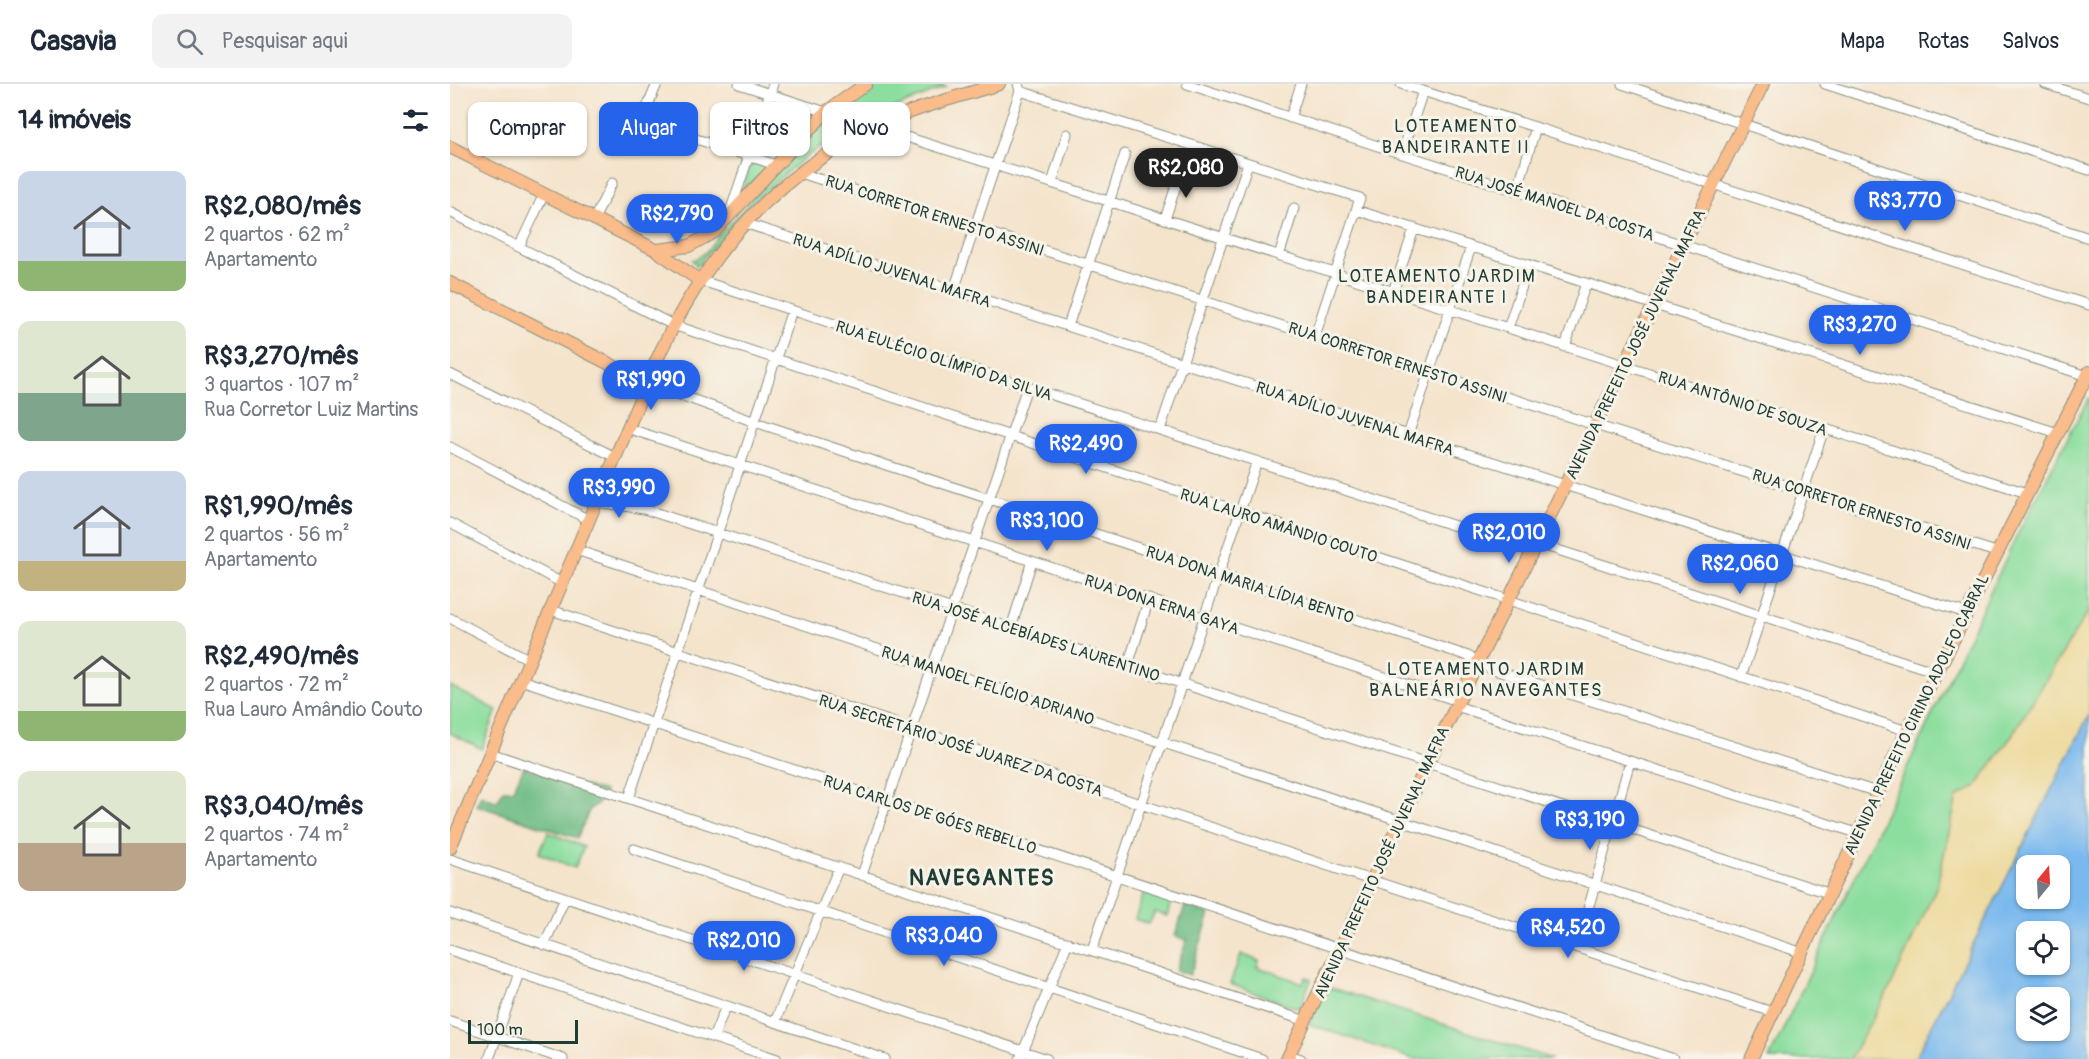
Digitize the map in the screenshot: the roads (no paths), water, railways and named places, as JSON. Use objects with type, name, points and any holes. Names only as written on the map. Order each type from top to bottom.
[{"type":"main road","points":[[840,102],[866,84]]},
{"type":"main road","points":[[910,112],[999,84]]},
{"type":"main road","name":"AVENIDA PREFEITO JOSÉ JUVENAL MAFRA","points":[[1292,1058],[1306,1020],[1339,949],[1457,703],[1763,84]]},
{"type":"main road","points":[[656,250],[689,246],[714,232],[822,116]]},
{"type":"main road","points":[[450,147],[656,250],[699,280]]},
{"type":"main road","points":[[450,848],[673,325],[699,280],[744,223],[800,173],[826,156]]},
{"type":"main road","points":[[450,283],[647,382]]},
{"type":"main road","name":"AVENIDA PREFEITO CIRINO ADOLFO CABRAL","points":[[1751,1059],[1828,893],[1936,672],[2088,374]]},
{"type":"street","points":[[657,84],[641,121],[710,143]]},
{"type":"street","points":[[739,84],[822,111]]},
{"type":"street","points":[[767,102],[773,84]]},
{"type":"street","name":"RUA JOSÉ MANOEL DA COSTA","points":[[1187,84],[2088,374]]},
{"type":"street","points":[[1290,118],[1301,84]]},
{"type":"street","points":[[1401,84],[2089,305]]},
{"type":"street","points":[[1622,84],[2089,238]]},
{"type":"street","points":[[1825,84],[2089,170]]},
{"type":"street","points":[[2045,84],[2089,98]]},
{"type":"street","points":[[954,290],[1019,88],[1360,198],[1315,336]]},
{"type":"street","points":[[1402,154],[1423,91]]},
{"type":"street","points":[[1517,191],[1536,127]]},
{"type":"street","points":[[1052,183],[1067,134]]},
{"type":"street","name":"RUA ANTÔNIO DE SOUZA","points":[[910,138],[2027,493]]},
{"type":"street","points":[[1068,326],[1125,154]]},
{"type":"street","points":[[699,208],[728,219],[749,156],[777,165]]},
{"type":"street","points":[[1160,430],[1248,163]]},
{"type":"street","points":[[1165,219],[1181,171]]},
{"type":"street","name":"RUA CORRETOR ERNESTO ASSINI","points":[[800,173],[1996,552]]},
{"type":"street","points":[[594,219],[612,183]]},
{"type":"street","points":[[519,247],[544,194]]},
{"type":"street","points":[[1279,256],[1294,208]]},
{"type":"street","points":[[1356,210],[2058,433]]},
{"type":"street","name":"RUA LAURO AMÂNDIO COUTO","points":[[450,212],[673,325],[1907,731]]},
{"type":"street","name":"RUA ADÍLIO JUVENAL MAFRA","points":[[744,223],[1966,613]]},
{"type":"street","points":[[1393,292],[1414,229]]},
{"type":"street","points":[[1408,435],[1471,247]]},
{"type":"street","points":[[1508,328],[1529,265]]},
{"type":"street","name":"RUA EULÉCIO OLÍMPIO DA SILVA","points":[[699,280],[1257,461],[1936,672]]},
{"type":"street","points":[[1565,346],[1586,283]]},
{"type":"street","points":[[629,798],[792,310]]},
{"type":"street","points":[[450,374],[615,457]]},
{"type":"street","name":"RUA DONA MARIA LÍDIA BENTO","points":[[647,382],[755,422],[1478,661],[1491,669],[1877,792]]},
{"type":"street","points":[[862,874],[1027,387]]},
{"type":"street","name":"RUA DONA ERNA GAYA","points":[[627,429],[1149,599],[1630,761],[1857,833]]},
{"type":"street","points":[[1741,677],[1824,429]]},
{"type":"street","points":[[450,447],[589,520]]},
{"type":"street","points":[[1092,950],[1257,461]]},
{"type":"street","name":"RUA JOSÉ ALCEBÍADES LAURENTINO","points":[[607,478],[644,508]]},
{"type":"street","name":"RUA JOSÉ ALCEBÍADES LAURENTINO","points":[[597,502],[644,508],[1828,893]]},
{"type":"street","points":[[450,523],[562,583]]},
{"type":"street","name":"RUA MANOEL FELÍCIO ADRIANO","points":[[576,550],[1800,952]]},
{"type":"street","points":[[1011,628],[1032,561]]},
{"type":"street","points":[[1128,665],[1149,599]]},
{"type":"street","name":"RUA SECRETÁRIO JOSÉ JUAREZ DA COSTA","points":[[551,610],[1772,1012]]},
{"type":"street","points":[[450,618],[530,660]]},
{"type":"street","name":"RUA CARLOS DE GÓES REBELLO","points":[[521,680],[1674,1059]]},
{"type":"street","points":[[490,753],[1306,1020]]},
{"type":"street","points":[[1577,948],[1630,761]]},
{"type":"street","points":[[634,849],[1262,1059]]},
{"type":"street","points":[[450,859],[794,974],[1022,1055],[1047,1059]]},
{"type":"street","points":[[775,1022],[838,867]]},
{"type":"street","points":[[544,945],[565,898]]},
{"type":"street","points":[[450,913],[885,1059]]},
{"type":"street","points":[[1022,1055],[1068,942]]},
{"type":"street","points":[[450,950],[713,1038],[754,1055],[777,1059]]},
{"type":"street","points":[[489,1059],[519,973]]},
{"type":"street","points":[[713,1038],[726,1006]]},
{"type":"street","points":[[450,1021],[563,1059]]},
{"type":"water","points":[[2089,715],[2089,1059],[1915,1059],[2016,859],[2016,909],[2070,909],[2070,855],[2018,855]]},
{"type":"district","name":"LOTEAMENTO BANDEIRANTE II","points":[[1456,136]]},
{"type":"district","name":"LOTEAMENTO JARDIM BANDEIRANTE I","points":[[1437,286]]},
{"type":"district","name":"LOTEAMENTO JARDIM BALNEÁRIO NAVEGANTES","points":[[1486,679]]},
{"type":"district","name":"NAVEGANTES","points":[[982,877]]}]
